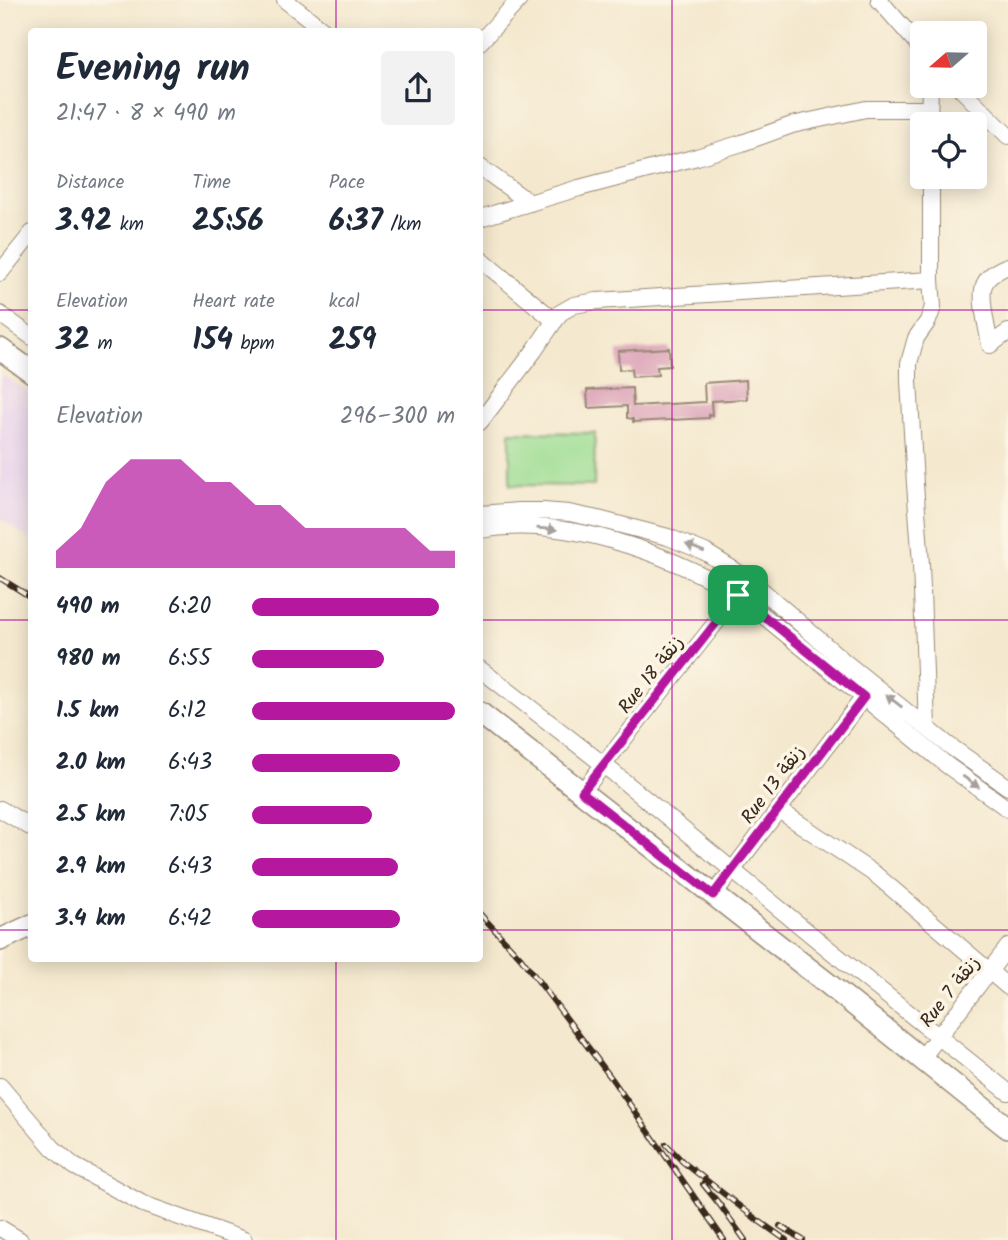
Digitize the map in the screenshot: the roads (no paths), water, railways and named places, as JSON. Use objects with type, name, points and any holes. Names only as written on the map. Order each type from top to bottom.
[{"type":"main road","points":[[0,349],[28,369]]},
{"type":"main road","points":[[483,715],[1008,1128]]},
{"type":"main road","points":[[0,940],[28,927]]},
{"type":"street","points":[[285,0],[321,28]]},
{"type":"street","points":[[483,39],[519,0]]},
{"type":"street","points":[[879,0],[910,35]]},
{"type":"street","points":[[970,98],[1008,136]]},
{"type":"street","points":[[483,217],[579,187],[697,157],[792,125],[866,109],[910,115]]},
{"type":"street","points":[[483,169],[530,203]]},
{"type":"street","points":[[927,727],[909,363],[916,338],[928,321],[933,307],[931,189]]},
{"type":"street","points":[[0,273],[28,238]]},
{"type":"street","points":[[483,261],[555,321]]},
{"type":"street","points":[[1008,266],[995,272],[985,282],[983,292],[990,345],[1008,332]]},
{"type":"street","points":[[483,418],[560,313],[584,302],[931,280]]},
{"type":"street","points":[[0,314],[28,334]]},
{"type":"street","points":[[483,514],[542,510],[598,519],[668,537],[705,552],[750,580],[846,663],[947,744],[1008,787]]},
{"type":"street","points":[[483,530],[524,527],[569,531],[648,551],[692,569],[738,595],[948,766],[1008,808]]},
{"type":"street","name":"Rue 18 زنقة","points":[[582,792],[750,580]]},
{"type":"street","points":[[483,671],[604,765],[1008,1092]]},
{"type":"street","name":"Rue 13 زنقة","points":[[713,895],[864,697]]},
{"type":"street","points":[[0,809],[28,826]]},
{"type":"street","points":[[779,810],[876,875],[1008,987]]},
{"type":"street","name":"Rue 7 زنقة","points":[[921,1059],[1008,947]]},
{"type":"street","points":[[0,1086],[53,1147],[74,1166],[144,1204],[244,1240]]},
{"type":"street","points":[[0,1228],[20,1240]]},
{"type":"railway","points":[[0,578],[28,596]]},
{"type":"railway","points":[[483,917],[521,958],[612,1079],[724,1240]]},
{"type":"railway","points":[[666,1144],[683,1162],[786,1240]]},
{"type":"railway","points":[[703,1184],[745,1240]]},
{"type":"railway","points":[[780,1226],[803,1240]]}]
